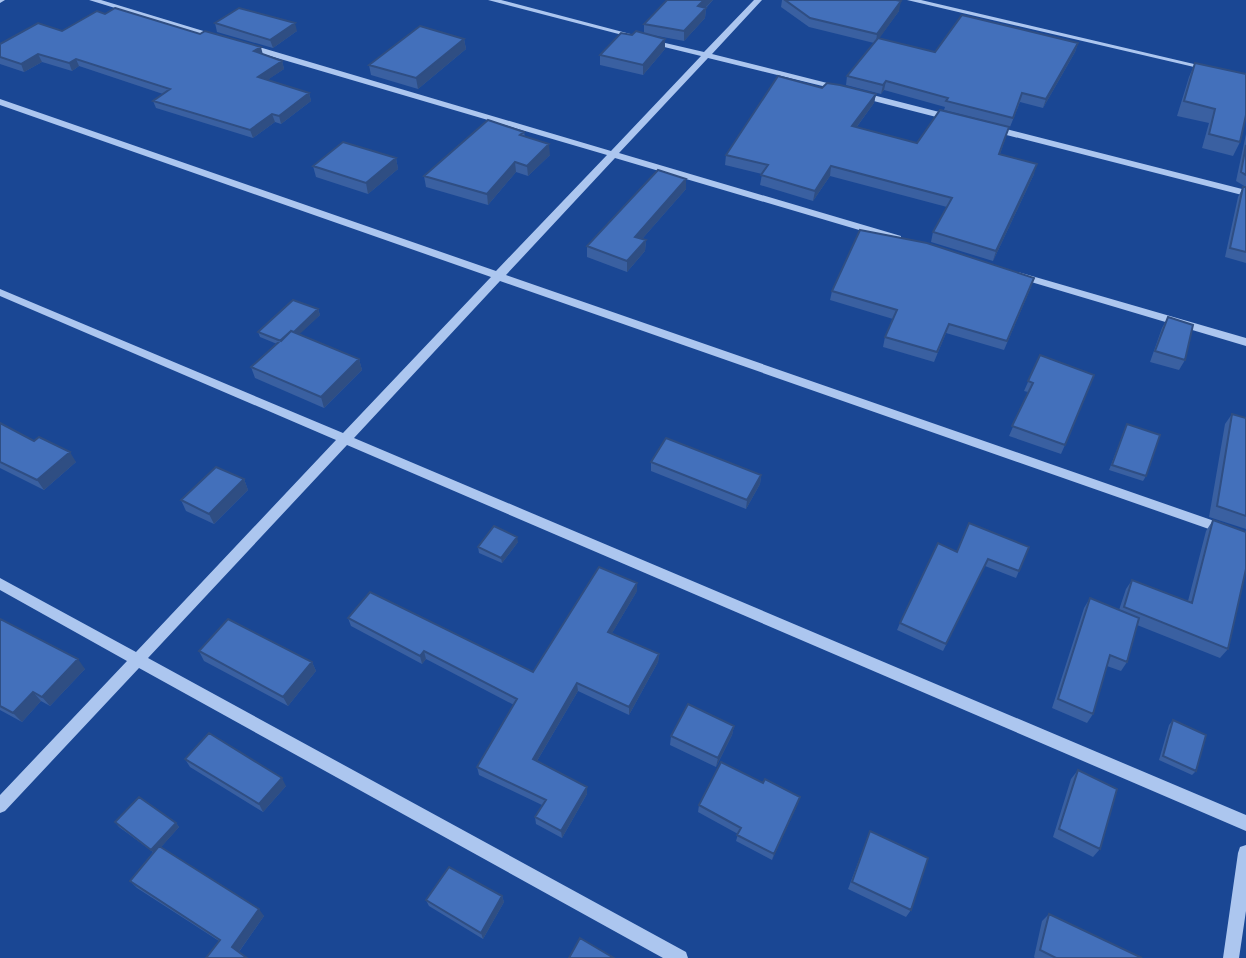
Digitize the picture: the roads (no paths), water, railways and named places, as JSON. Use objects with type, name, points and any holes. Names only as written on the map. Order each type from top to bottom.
[{"type":"street","points":[[93,0],[226,40]]},
{"type":"street","points":[[492,0],[963,121]]},
{"type":"street","points":[[0,806],[758,0]]},
{"type":"street","points":[[911,0],[1219,71]]},
{"type":"street","points":[[240,44],[903,240]]},
{"type":"street","points":[[0,102],[1246,537]]},
{"type":"street","points":[[990,128],[1246,193]]},
{"type":"street","points":[[1009,272],[1246,342]]},
{"type":"street","points":[[0,292],[1246,823]]},
{"type":"street","points":[[0,584],[680,958]]},
{"type":"street","points":[[1231,958],[1246,853]]}]
